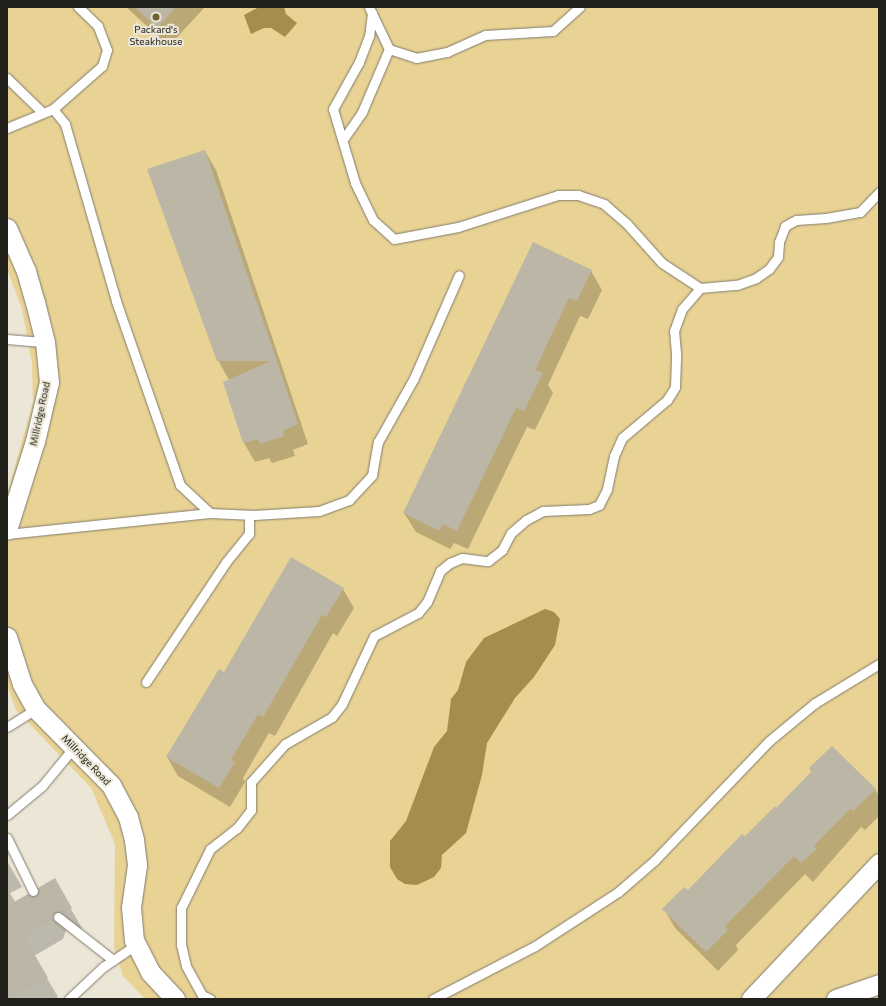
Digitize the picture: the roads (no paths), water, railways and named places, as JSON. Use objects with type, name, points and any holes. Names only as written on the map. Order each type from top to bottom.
[{"type":"street","name":"Millridge Road","points":[[7,228],[26,271],[45,342],[49,382],[33,448],[7,530]]},
{"type":"street","name":"Millridge Road","points":[[7,637],[22,684],[36,709],[111,785],[128,817],[134,840],[136,865],[131,907],[132,924],[136,945],[150,972],[175,999]]},
{"type":"street","points":[[751,999],[879,863]]},
{"type":"street","points":[[836,999],[879,984]]},
{"type":"lane","points":[[7,128],[53,109],[102,66],[107,50],[98,26],[78,7]]},
{"type":"lane","points":[[371,10],[389,49],[416,58],[447,52],[485,35],[553,31],[580,7]]},
{"type":"lane","points":[[371,10],[369,36],[359,62],[333,109],[344,138],[355,183],[373,220],[394,239],[458,228],[558,195],[578,195],[604,204],[627,224],[662,263],[700,288],[737,285],[756,278],[768,270],[778,257],[779,242],[785,226],[796,220],[826,218],[860,212],[879,192]]},
{"type":"lane","points":[[344,138],[362,112],[389,49]]},
{"type":"lane","points":[[7,78],[43,113]]},
{"type":"lane","points":[[53,109],[65,124],[116,301],[180,485],[210,513]]},
{"type":"lane","points":[[7,534],[210,513],[249,515],[319,511],[349,500],[372,476],[378,442],[414,378],[459,275]]},
{"type":"lane","points":[[210,999],[202,995],[186,966],[181,945],[181,908],[210,849],[237,828],[251,810],[251,782],[286,744],[332,717],[342,704],[374,636],[418,613],[427,602],[440,571],[450,563],[462,558],[488,561],[502,550],[512,533],[526,520],[543,511],[589,509],[599,505],[607,489],[614,456],[622,438],[667,400],[675,387],[676,353],[674,331],[682,309],[700,288]]},
{"type":"lane","points":[[7,340],[45,342]]},
{"type":"lane","points":[[146,682],[226,562],[250,534],[249,515]]},
{"type":"lane","points":[[433,999],[535,946],[618,892],[654,861],[769,741],[815,704],[879,664]]},
{"type":"lane","points":[[7,727],[36,709]]},
{"type":"lane","points":[[7,815],[42,786],[74,747]]},
{"type":"lane","points":[[7,838],[33,891]]},
{"type":"lane","points":[[58,917],[112,960]]},
{"type":"lane","points":[[69,999],[112,960],[136,945]]},
{"type":"place","name":"Packard's Steakhouse","points":[[156,17]]}]
